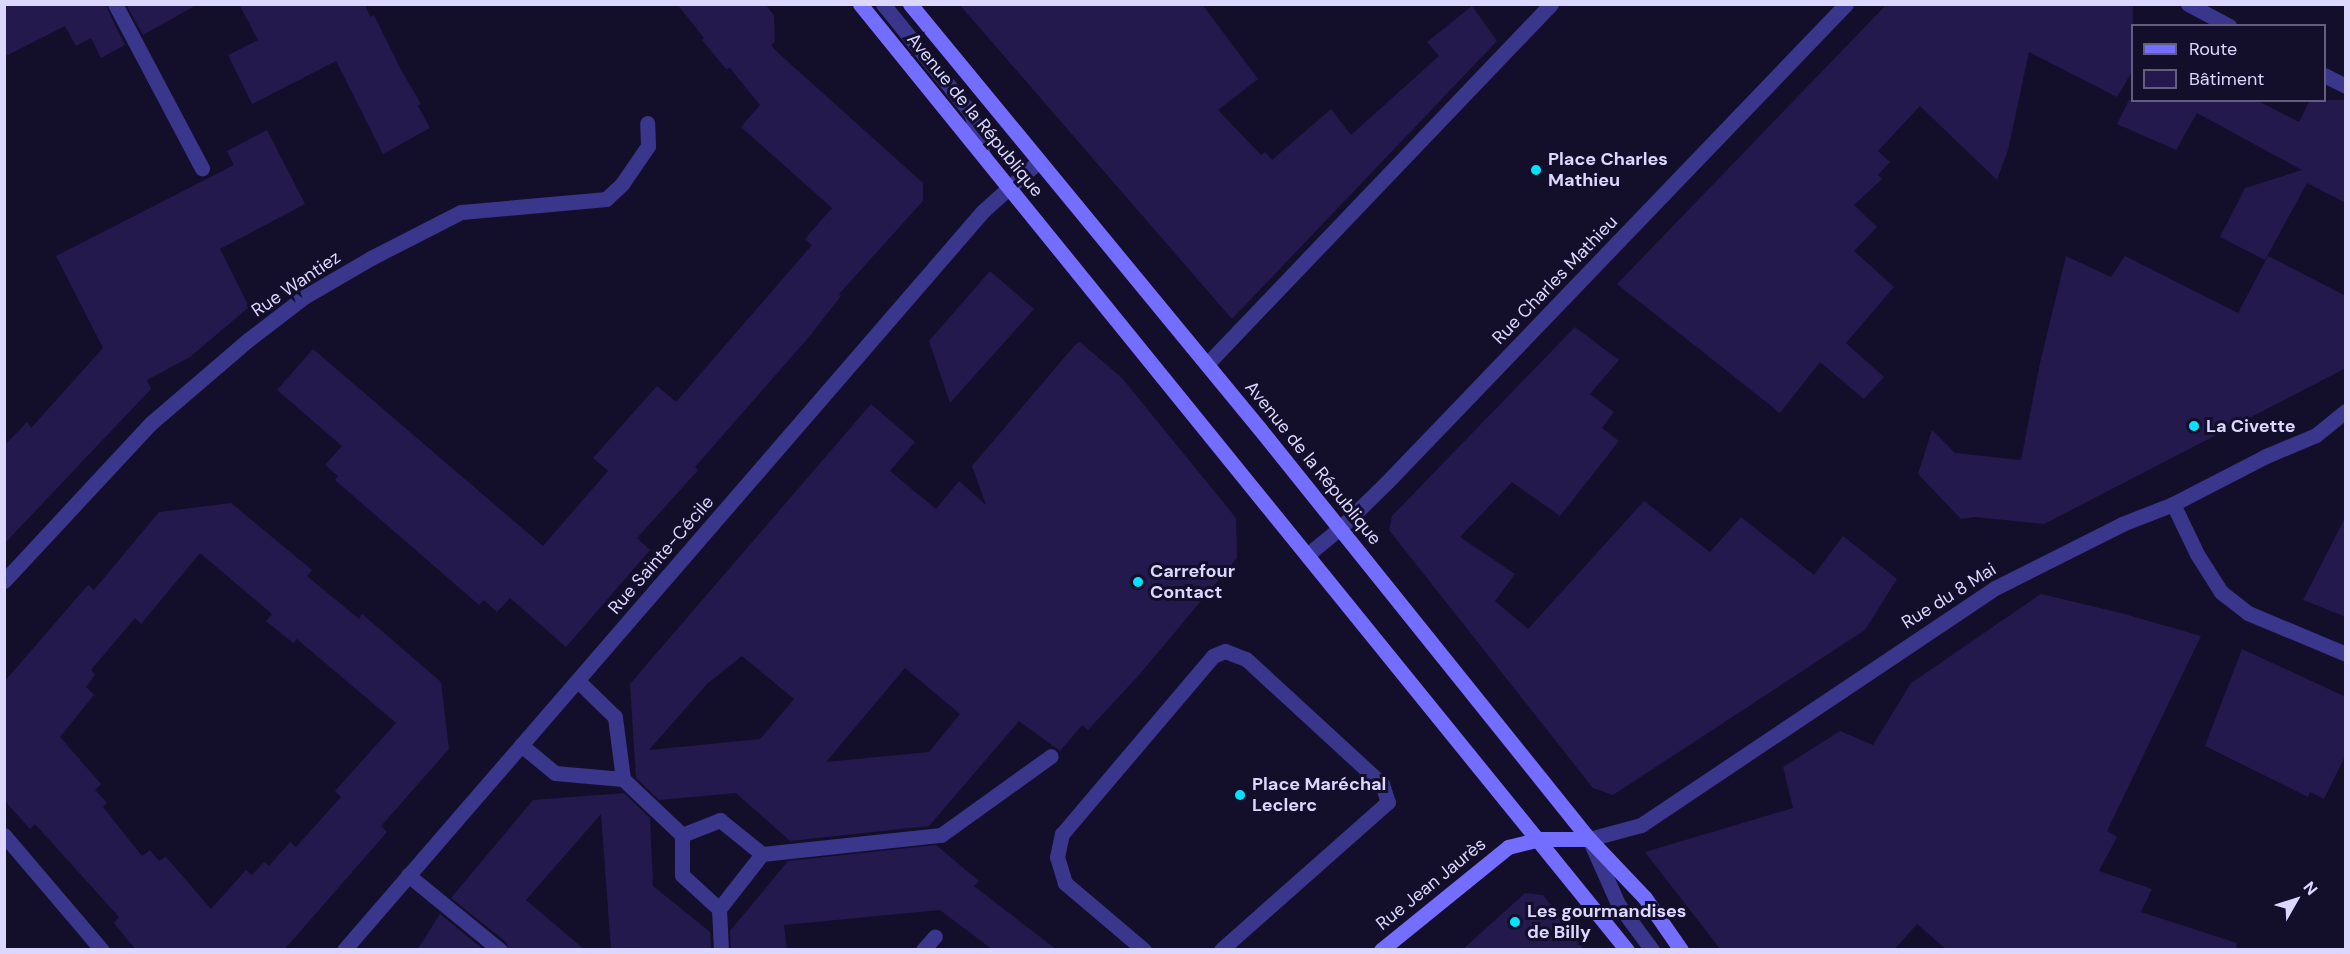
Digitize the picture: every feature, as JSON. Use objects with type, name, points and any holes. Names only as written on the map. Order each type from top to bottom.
[{"type":"main road","name":"Avenue de la République","points":[[860,4],[1627,950]]},
{"type":"main road","name":"Avenue de la République","points":[[910,4],[1207,364],[1589,839],[1645,898],[1681,950]]},
{"type":"main road","name":"Rue Jean Jaurès","points":[[1381,950],[1508,847],[1539,839],[1589,839]]},
{"type":"street","points":[[115,4],[202,168]]},
{"type":"street","points":[[883,4],[971,113],[983,156]]},
{"type":"street","points":[[1207,364],[1551,4]]},
{"type":"street","name":"Rue Charles Mathieu","points":[[1307,555],[1340,528],[1846,4]]},
{"type":"street","points":[[2188,4],[2225,24]]},
{"type":"street","points":[[2326,76],[2346,86]]},
{"type":"street","name":"Rue Wantiez","points":[[4,581],[151,423],[248,340],[304,297],[371,258],[461,212],[606,199],[622,184],[648,146],[647,123]]},
{"type":"street","name":"Rue Sainte-Cécile","points":[[344,950],[983,211],[1039,161]]},
{"type":"street","name":"Rue du 8 Mai","points":[[1589,839],[1641,825],[1995,588],[2122,524],[2173,504],[2266,456],[2316,435],[2346,411]]},
{"type":"street","points":[[2173,504],[2197,554],[2221,592],[2248,613],[2346,654]]},
{"type":"street","points":[[1144,950],[1065,883],[1057,857],[1062,834],[1214,656],[1226,651],[1246,659],[1382,784],[1388,802],[1221,950]]},
{"type":"street","points":[[578,681],[615,717],[623,779]]},
{"type":"street","points":[[520,745],[555,773],[623,779],[682,835],[682,875],[719,909]]},
{"type":"street","points":[[682,835],[720,820],[762,854],[941,835],[1051,756]]},
{"type":"street","points":[[4,835],[102,950]]},
{"type":"street","points":[[1589,839],[1618,904],[1652,950]]},
{"type":"street","points":[[721,950],[719,909],[762,854]]},
{"type":"street","points":[[408,874],[500,950]]},
{"type":"street","points":[[923,950],[935,936]]},
{"type":"building","points":[[4,4],[105,4],[125,45],[101,58],[91,38],[76,46],[65,26],[4,57]]},
{"type":"building","points":[[126,4],[198,4],[143,35]]},
{"type":"building","points":[[239,4],[365,4],[370,17],[374,15],[401,70],[421,104],[418,106],[430,128],[383,154],[336,61],[252,104],[228,55],[258,40]]},
{"type":"building","points":[[677,4],[765,4],[774,15],[775,42],[771,45],[923,183],[923,201],[839,294],[841,296],[808,338],[695,467],[698,470],[637,538],[650,550],[566,647],[510,598],[497,612],[484,600],[479,605],[335,480],[338,476],[325,465],[342,446],[277,390],[313,349],[543,546],[608,471],[593,458],[657,386],[676,402],[812,245],[805,239],[832,208],[741,127],[760,105],[730,68],[726,69],[702,40],[704,38]]},
{"type":"building","points":[[959,4],[1202,4],[1258,79],[1218,110],[1261,155],[1265,152],[1272,160],[1331,109],[1351,135],[1439,56],[1427,42],[1472,6],[1497,41],[1232,319]]},
{"type":"building","points":[[1887,4],[2133,4],[2131,73],[2117,97],[2029,52],[2008,150],[1997,180],[1920,106],[1878,151],[1890,162],[1878,175],[1882,179],[1854,205],[1877,227],[1854,251],[1894,287],[1846,343],[1884,377],[1864,399],[1820,362],[1780,413],[1617,284]]},
{"type":"building","points":[[2129,100],[2131,102],[2260,102],[2299,122],[2309,102],[2346,100],[2346,203],[2307,183],[2265,260],[2220,237],[2245,188],[2302,170],[2197,113],[2176,150],[2117,124]]},
{"type":"building","points":[[267,130],[305,204],[220,249],[249,307],[190,357],[147,380],[151,389],[4,544],[4,446],[27,422],[31,428],[103,348],[56,256],[234,165],[227,151]]},
{"type":"building","points":[[2066,256],[2111,277],[2125,256],[2238,313],[2268,256],[2346,296],[2346,368],[2044,524],[1975,517],[1961,519],[1918,474],[1932,430],[1955,453],[2021,460],[2040,363]]},
{"type":"building","points":[[990,271],[1034,309],[950,403],[929,341]]},
{"type":"building","points":[[1575,327],[1619,360],[1590,394],[1614,412],[1602,428],[1619,441],[1560,516],[1512,482],[1460,537],[1515,574],[1495,601],[1528,629],[1644,501],[1710,552],[1741,517],[1814,575],[1843,536],[1897,579],[1865,630],[1613,795],[1593,788],[1389,530],[1392,516]]},
{"type":"building","points":[[1080,342],[1122,378],[1236,518],[1237,558],[1139,675],[1088,730],[1082,725],[1060,751],[1019,721],[929,826],[790,841],[736,793],[659,800],[636,778],[630,684],[871,404],[915,442],[890,471],[936,509],[959,481],[986,505],[972,466],[1075,345]],"holes":[[[742,656],[794,699],[760,739],[649,750],[707,684]],[[905,668],[960,714],[929,752],[826,762]]]},
{"type":"building","points":[[231,503],[312,570],[307,576],[359,619],[362,614],[441,682],[449,749],[381,826],[387,832],[284,950],[136,950],[114,923],[119,917],[35,824],[30,829],[4,800],[4,682],[88,585],[94,590],[159,512]],"holes":[[[200,553],[272,614],[266,621],[293,643],[297,639],[396,723],[335,791],[341,797],[296,847],[290,842],[269,866],[264,862],[252,875],[246,870],[211,909],[166,857],[159,861],[150,850],[142,856],[103,807],[107,803],[95,790],[101,784],[60,737],[94,695],[86,687],[95,675],[91,670],[135,618],[141,624]]]},
{"type":"building","points":[[2346,516],[2346,617],[2303,600]]},
{"type":"building","points":[[2041,594],[2121,613],[2201,636],[2107,831],[2117,837],[2099,871],[2152,889],[2141,912],[2237,943],[2236,950],[1947,950],[1917,924],[1894,950],[1721,950],[1645,852],[1793,808],[1783,767],[1840,731],[1873,745],[1911,683]]},
{"type":"building","points":[[2242,649],[2346,697],[2346,754],[2324,799],[2310,792],[2308,797],[2205,746]]},
{"type":"building","points":[[624,793],[650,818],[653,886],[710,932],[711,950],[611,950],[601,814],[526,900],[585,950],[509,950],[506,942],[451,898],[533,800]]},
{"type":"building","points":[[936,845],[979,881],[974,886],[1057,950],[993,950],[940,910],[784,925],[787,950],[731,950],[730,931],[788,861]]},
{"type":"building","points":[[1525,893],[1543,895],[1584,950],[1462,950]]},
{"type":"building","points":[[440,914],[484,950],[417,950]]},
{"type":"place","name":"Place Charles Mathieu","points":[[1536,170]]},
{"type":"place","name":"La Civette","points":[[2194,426]]},
{"type":"place","name":"Carrefour Contact","points":[[1138,582]]},
{"type":"place","name":"Place Maréchal Leclerc","points":[[1240,795]]},
{"type":"place","name":"Les gourmandises de Billy","points":[[1515,922]]}]
